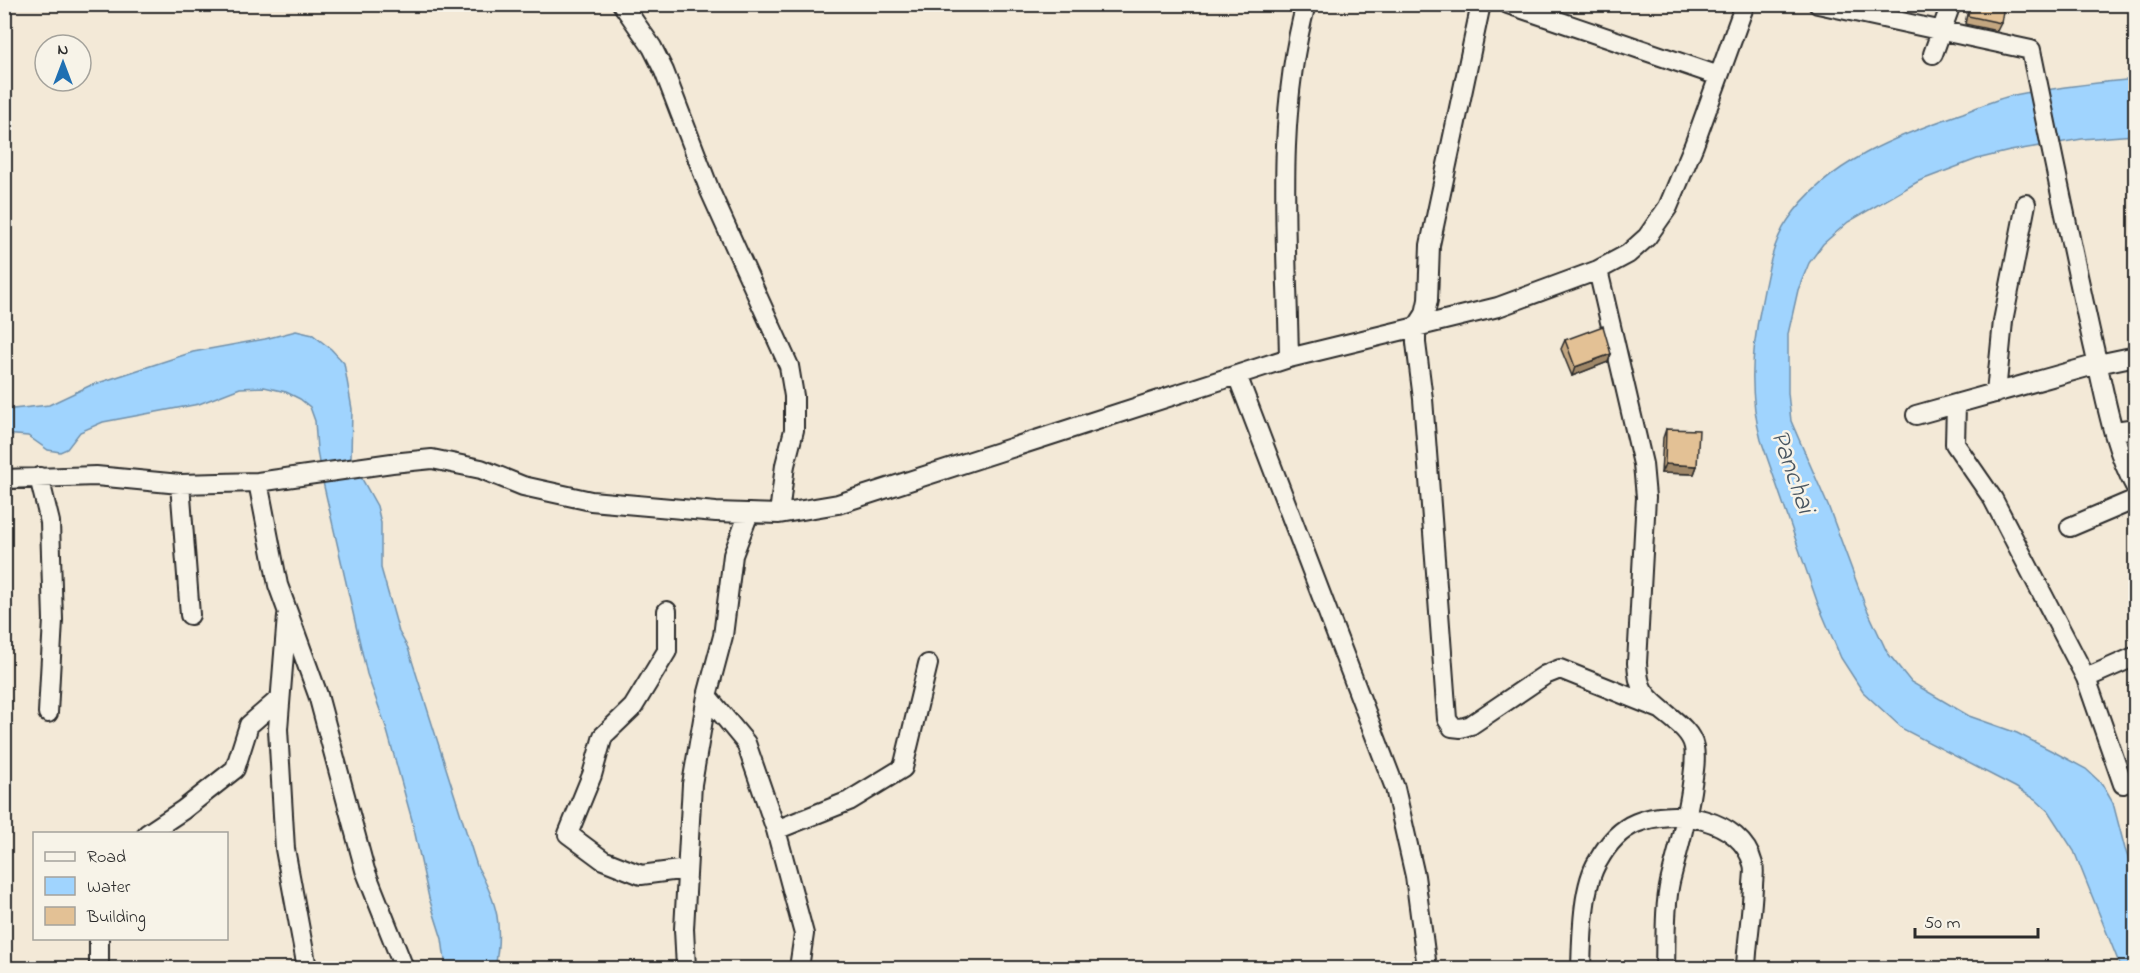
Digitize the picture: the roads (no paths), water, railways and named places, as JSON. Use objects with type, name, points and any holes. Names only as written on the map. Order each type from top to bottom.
[{"type":"street","points":[[622,4],[652,47],[664,71],[710,191],[789,366],[794,396],[794,430],[785,465],[779,514]]},
{"type":"street","points":[[1289,358],[1286,133],[1296,43],[1306,4]]},
{"type":"street","points":[[1481,4],[1430,245],[1428,300],[1425,314],[1416,328],[1447,719],[1452,727],[1461,728],[1470,725],[1545,675],[1560,669],[1659,709]]},
{"type":"street","points":[[1508,4],[1719,76]]},
{"type":"street","points":[[4,479],[96,476],[180,484],[258,482],[432,459],[481,469],[523,486],[591,501],[779,514],[838,504],[1289,358],[1498,307],[1598,270],[1628,254],[1647,237],[1668,207],[1745,4]]},
{"type":"street","points":[[1818,4],[2031,50],[2098,364],[2128,474],[2136,488]]},
{"type":"street","points":[[1933,54],[1951,4]]},
{"type":"street","points":[[1996,393],[2003,321],[2026,204]]},
{"type":"street","points":[[1598,270],[1643,464],[1646,497],[1637,663],[1639,681],[1659,709],[1686,731],[1694,744],[1696,760],[1688,816],[1670,884],[1666,909],[1665,969]]},
{"type":"street","points":[[1916,415],[2098,364],[2136,356]]},
{"type":"street","points":[[1237,375],[1395,788],[1415,876],[1427,969]]},
{"type":"street","points":[[1956,404],[1955,444],[1993,499],[2086,678],[2123,784]]},
{"type":"street","points":[[2115,431],[2136,428]]},
{"type":"street","points":[[39,477],[50,522],[53,620],[48,713]]},
{"type":"street","points":[[258,482],[278,585],[318,695],[365,870],[404,969]]},
{"type":"street","points":[[180,484],[190,615]]},
{"type":"street","points":[[2070,527],[2136,499]]},
{"type":"street","points":[[686,969],[684,928],[692,784],[707,696],[723,636],[733,555],[749,513]]},
{"type":"street","points":[[287,610],[278,729],[285,849],[307,969]]},
{"type":"street","points":[[667,611],[667,651],[633,707],[603,736],[592,775],[568,834],[603,860],[641,875],[687,869]]},
{"type":"street","points":[[2086,678],[2136,656]]},
{"type":"street","points":[[776,830],[849,801],[903,768],[928,664]]},
{"type":"street","points":[[707,696],[746,743],[776,830],[804,934],[800,969]]},
{"type":"street","points":[[150,832],[235,769],[249,725],[280,698]]},
{"type":"street","points":[[1581,969],[1585,900],[1596,863],[1612,840],[1635,824],[1657,817],[1688,816],[1708,821],[1740,841],[1754,865],[1746,969]]},
{"type":"street","points":[[99,940],[99,969]]},
{"type":"water","name":"Panchai","points":[[2135,79],[2135,135],[2082,139],[1977,159],[1919,181],[1848,222],[1823,244],[1809,263],[1798,290],[1788,334],[1788,393],[1791,421],[1829,508],[1865,605],[1887,652],[1911,682],[1969,716],[2017,733],[2086,769],[2102,784],[2113,803],[2135,877],[2135,968],[2121,968],[2074,851],[2048,811],[2035,799],[2015,787],[1903,729],[1863,692],[1841,658],[1818,604],[1761,440],[1753,390],[1753,357],[1768,273],[1782,229],[1804,200],[1844,166],[1890,141],[2014,95]]},
{"type":"water","points":[[296,331],[313,335],[344,363],[352,409],[351,459],[377,506],[381,523],[381,568],[399,632],[408,648],[477,866],[494,904],[499,940],[495,968],[446,968],[442,939],[429,898],[412,820],[386,727],[367,674],[320,469],[315,421],[310,407],[286,392],[264,387],[240,388],[199,404],[103,422],[80,432],[67,449],[60,452],[48,450],[28,436],[5,434],[4,410],[49,405],[89,386],[193,352]]}]
